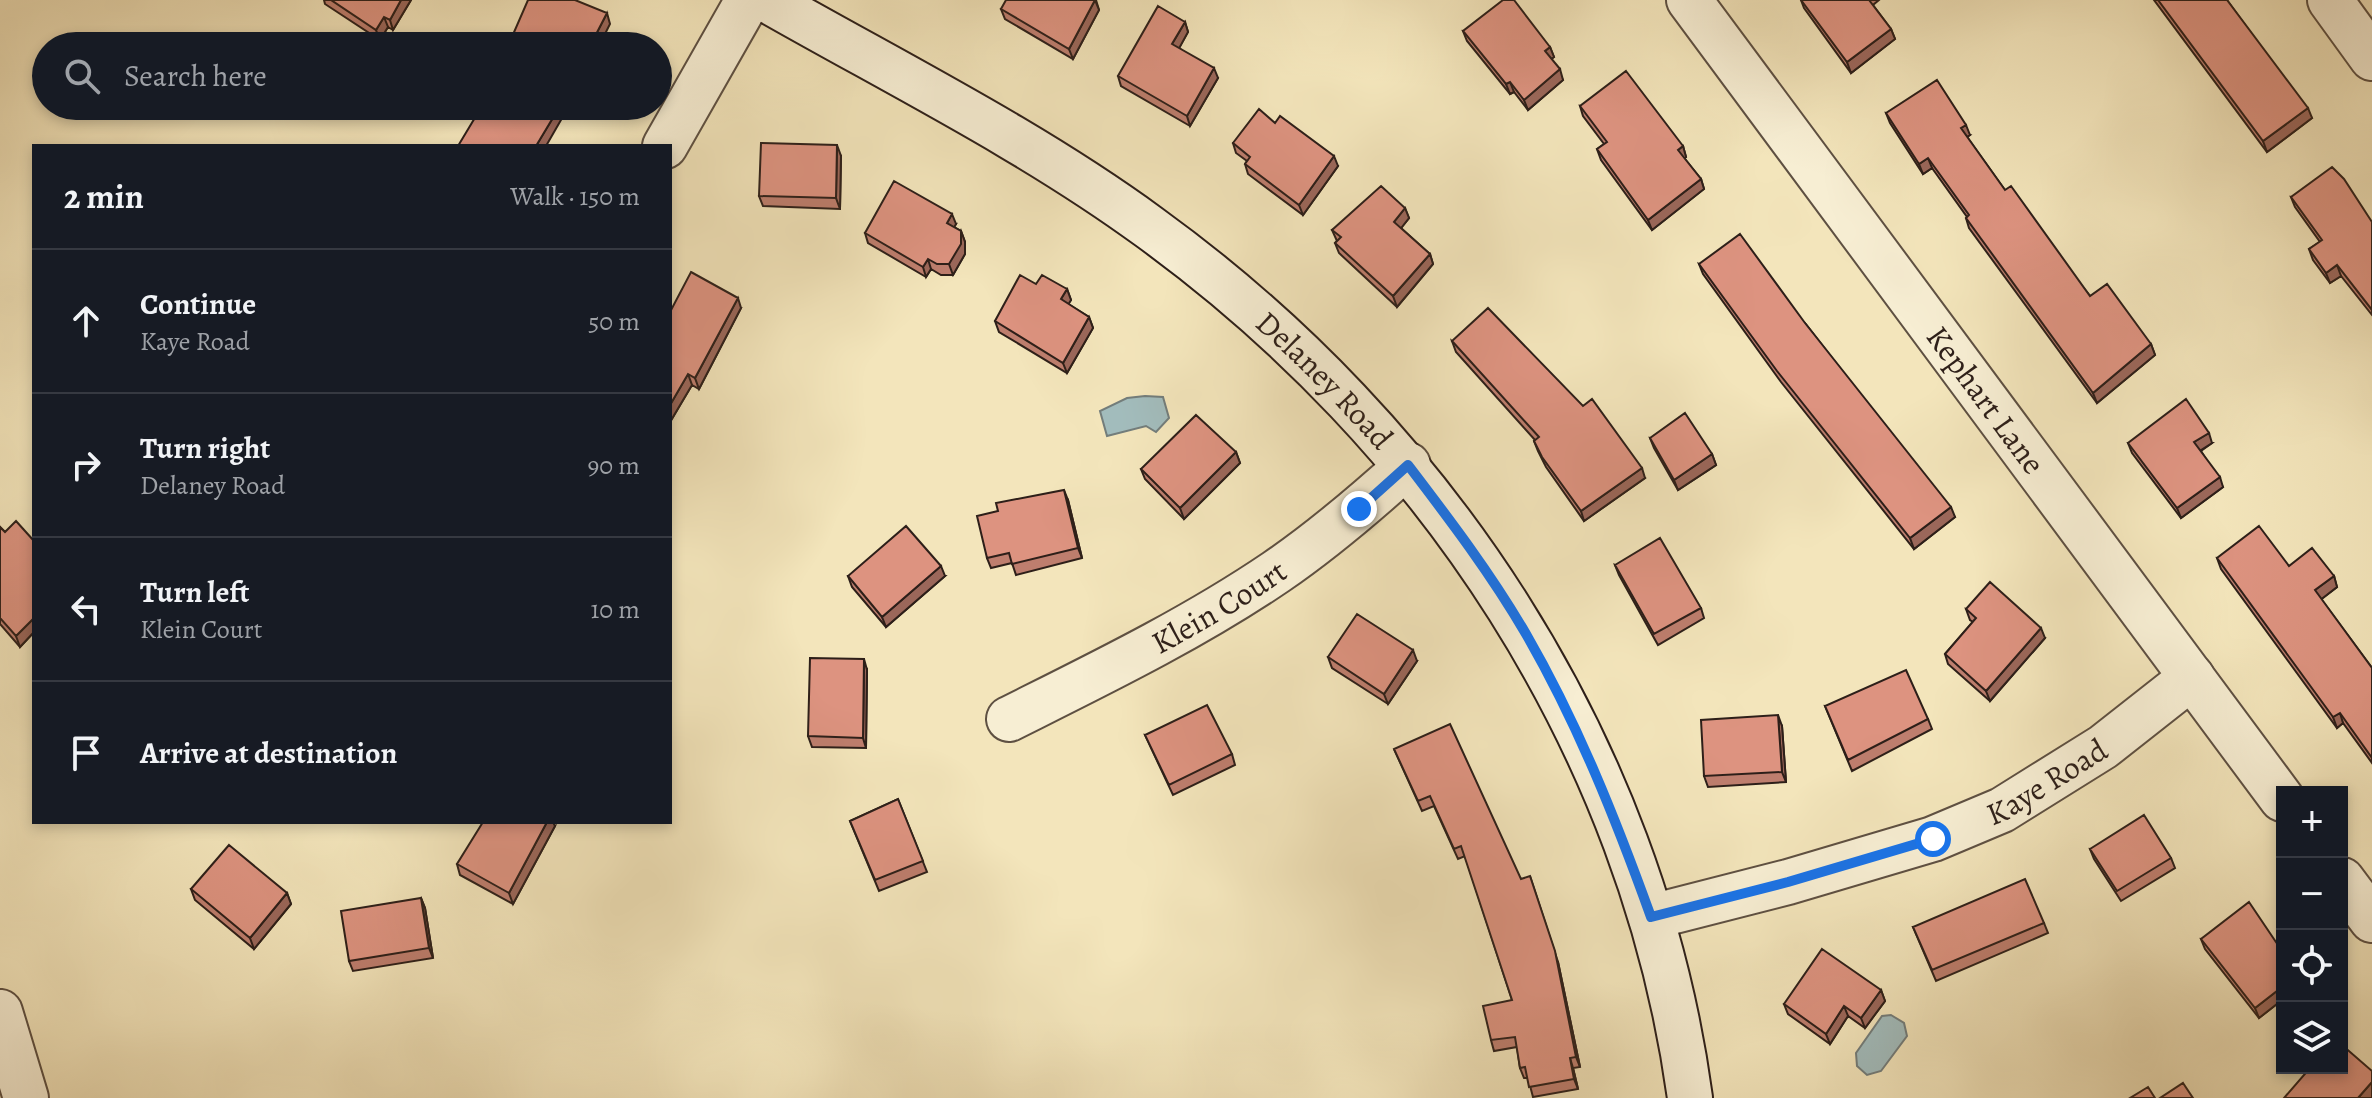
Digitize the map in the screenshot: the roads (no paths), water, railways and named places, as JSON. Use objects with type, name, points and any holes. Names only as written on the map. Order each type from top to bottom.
[{"type":"street","points":[[666,144],[748,0]]},
{"type":"street","name":"Delaney Road","points":[[767,0],[1071,174],[1148,226],[1221,281],[1291,342],[1352,402],[1408,465],[1470,546],[1526,634],[1567,711],[1614,814],[1651,917],[1681,1029],[1690,1098]]},
{"type":"street","name":"Kephart Lane","points":[[1689,0],[2276,791]]},
{"type":"street","points":[[2330,0],[2372,58]]},
{"type":"street","name":"Klein Court","points":[[1009,719],[1142,652],[1275,573],[1344,523],[1408,465]]},
{"type":"street","name":"Kaye Road","points":[[1651,917],[1788,882],[1933,839],[2002,810],[2091,756],[2192,677]]},
{"type":"street","points":[[2348,888],[2372,920]]},
{"type":"street","points":[[0,1012],[26,1098]]},
{"type":"water","points":[[1163,397],[1169,418],[1156,432],[1146,426],[1107,436],[1100,411],[1127,398]]},
{"type":"water","points":[[1891,1015],[1904,1023],[1907,1036],[1881,1071],[1867,1075],[1857,1066],[1856,1053],[1882,1016]]}]
